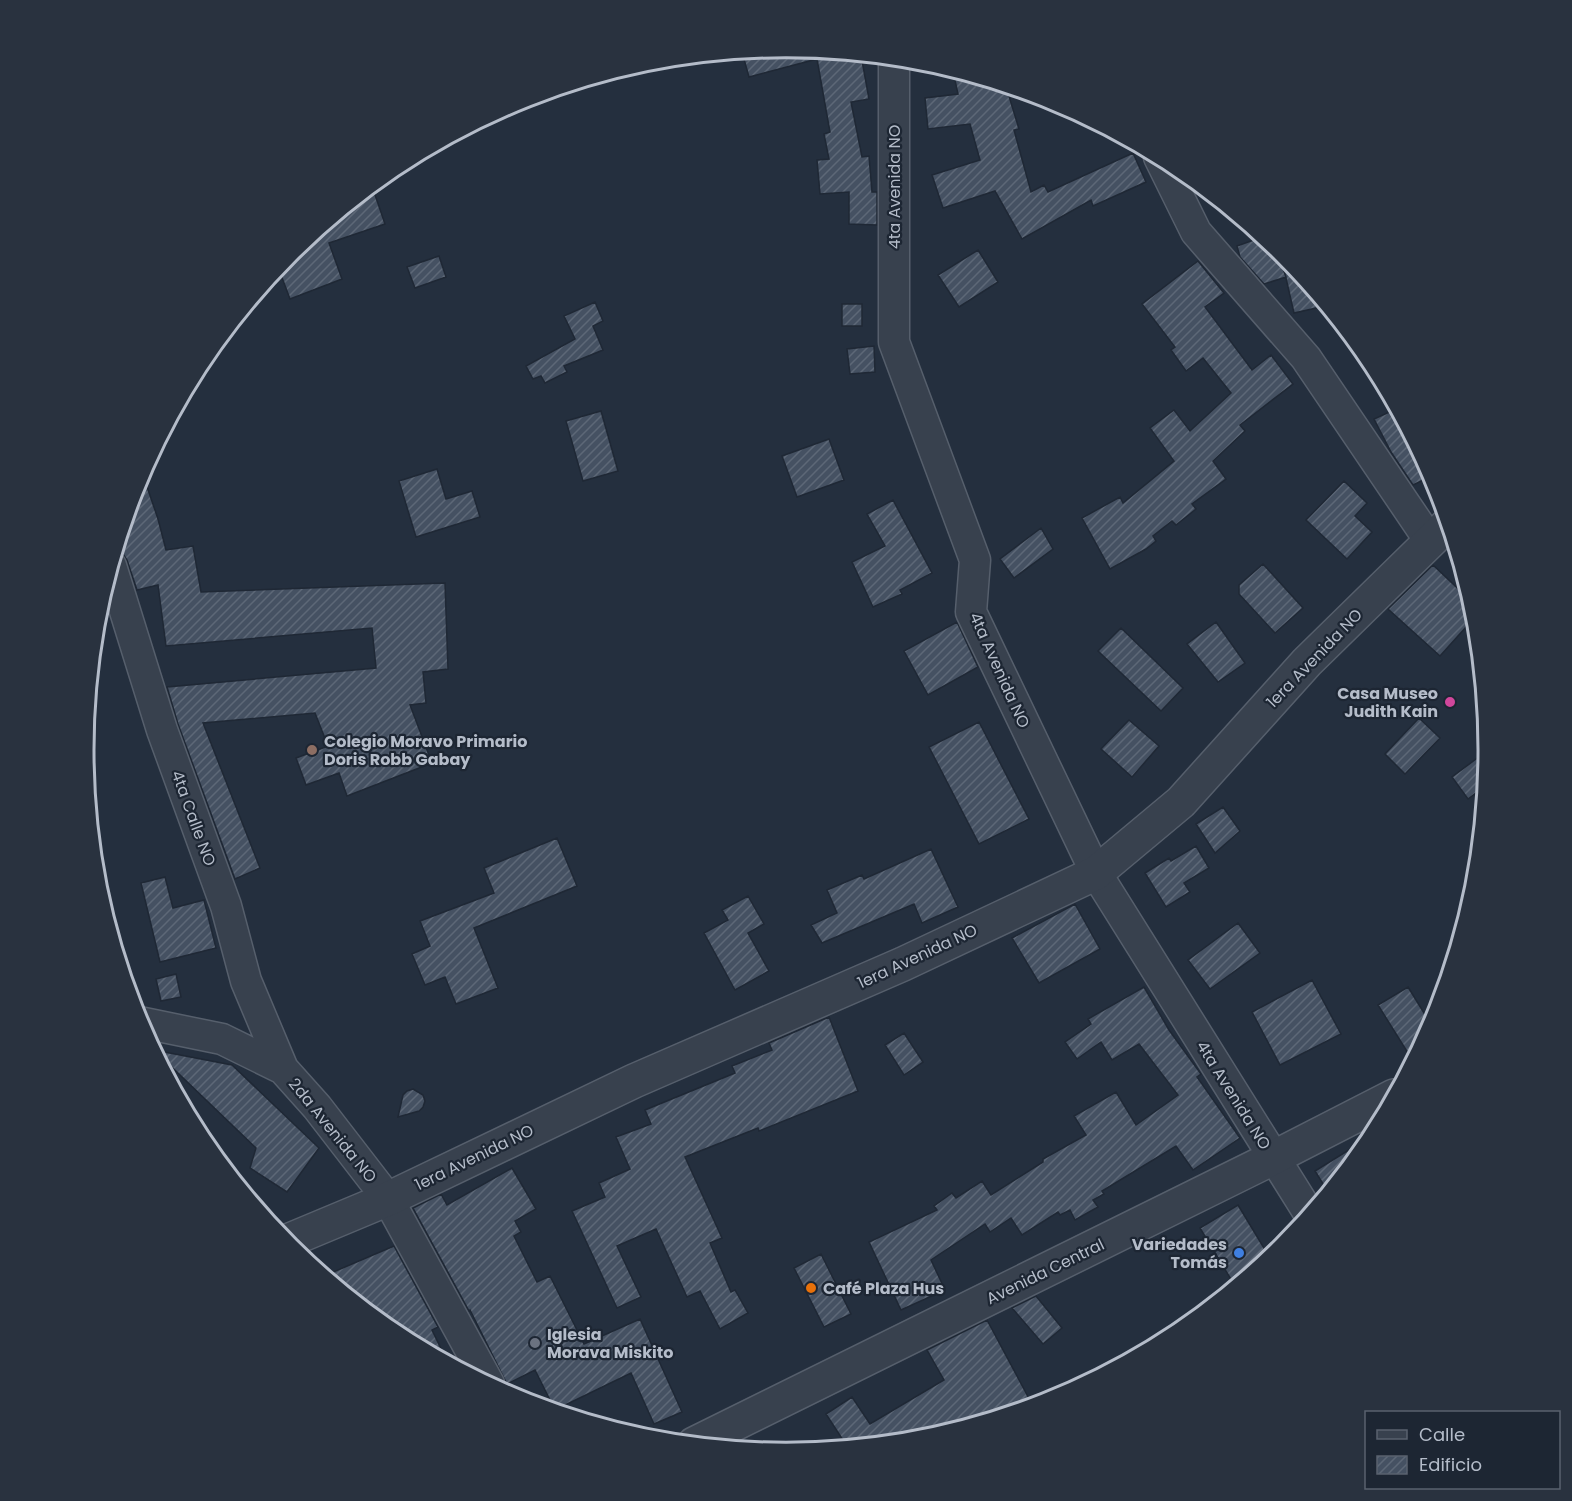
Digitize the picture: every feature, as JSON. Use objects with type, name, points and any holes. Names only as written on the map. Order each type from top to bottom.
[{"type":"street","name":"4ta Avenida NO","points":[[894,67],[894,342],[975,560],[971,612],[1095,873],[1305,1208]]},
{"type":"street","points":[[1167,173],[1196,232],[1306,358],[1439,532]]},
{"type":"street","name":"1era Avenida NO","points":[[295,1238],[388,1199],[634,1081],[903,964],[1095,873],[1181,802],[1307,662],[1439,532]]},
{"type":"street","name":"4ta Calle NO","points":[[116,581],[162,730],[226,906],[246,981],[283,1069]]},
{"type":"street","name":"2da Avenida NO","points":[[151,1024],[222,1039],[283,1069],[317,1107],[388,1199],[483,1372]]},
{"type":"street","name":"Avenida Central","points":[[706,1438],[1382,1102]]},
{"type":"building","points":[[816,59],[749,77],[744,60]]},
{"type":"building","points":[[817,59],[862,63],[869,99],[851,102],[862,157],[869,156],[872,192],[877,192],[877,225],[849,224],[849,192],[820,194],[817,160],[829,159],[824,134],[830,132]]},
{"type":"building","points":[[955,80],[1009,95],[1019,129],[1014,130],[1031,192],[1044,185],[1048,192],[1133,153],[1146,182],[1093,206],[1091,200],[1022,239],[995,191],[943,208],[932,175],[980,160],[970,124],[928,129],[925,98],[958,94]]},
{"type":"building","points":[[375,194],[385,224],[329,243],[342,279],[290,299],[282,277],[330,230]]},
{"type":"building","points":[[1253,240],[1283,270],[1286,277],[1264,284],[1240,257],[1237,246]]},
{"type":"building","points":[[978,250],[998,282],[959,307],[938,275]]},
{"type":"building","points":[[439,256],[446,277],[415,288],[407,267]]},
{"type":"building","points":[[1198,261],[1224,293],[1205,307],[1252,370],[1271,355],[1293,384],[1240,425],[1245,431],[1213,461],[1226,479],[1192,504],[1196,509],[1176,525],[1172,521],[1153,536],[1156,541],[1146,549],[1110,569],[1082,518],[1120,497],[1123,503],[1174,461],[1150,428],[1174,410],[1190,431],[1231,393],[1203,358],[1186,371],[1171,350],[1175,347],[1142,304]]},
{"type":"building","points":[[1284,271],[1317,308],[1294,313]]},
{"type":"building","points":[[595,302],[603,321],[593,326],[603,350],[564,366],[567,372],[545,383],[541,376],[533,379],[526,366],[575,339],[564,316]]},
{"type":"building","points":[[842,304],[862,304],[862,326],[842,326]]},
{"type":"building","points":[[874,346],[875,372],[850,374],[847,349]]},
{"type":"building","points":[[601,411],[618,471],[583,481],[566,421]]},
{"type":"building","points":[[1389,412],[1407,444],[1423,480],[1413,485],[1391,452],[1374,419]]},
{"type":"building","points":[[829,439],[844,480],[797,497],[782,456]]},
{"type":"building","points":[[437,469],[446,499],[472,491],[480,517],[416,537],[399,481]]},
{"type":"building","points":[[1344,481],[1367,503],[1355,516],[1372,532],[1347,559],[1306,520]]},
{"type":"building","points":[[147,486],[166,550],[193,546],[201,592],[445,583],[448,669],[423,672],[426,703],[410,705],[432,763],[347,796],[339,773],[306,785],[296,758],[328,746],[315,713],[203,723],[260,868],[235,879],[178,724],[167,687],[376,668],[372,628],[166,646],[158,585],[137,590],[123,554]]},
{"type":"building","points":[[893,500],[932,573],[900,590],[902,594],[873,607],[852,562],[885,546],[867,514]]},
{"type":"building","points":[[1041,528],[1053,549],[1014,578],[1000,559]]},
{"type":"building","points":[[1263,564],[1303,608],[1275,633],[1239,594],[1239,585]]},
{"type":"building","points":[[1433,565],[1459,589],[1467,626],[1440,656],[1388,609]]},
{"type":"building","points":[[957,622],[978,667],[928,695],[904,651]]},
{"type":"building","points":[[1216,622],[1245,663],[1218,682],[1187,644]]},
{"type":"building","points":[[1121,628],[1183,688],[1161,711],[1098,651]]},
{"type":"building","points":[[1419,718],[1440,738],[1405,774],[1385,754]]},
{"type":"building","points":[[1129,720],[1159,746],[1132,777],[1101,749]]},
{"type":"building","points":[[979,722],[1029,819],[979,844],[929,747]]},
{"type":"building","points":[[1478,758],[1477,792],[1468,799],[1452,777]]},
{"type":"building","points":[[1223,807],[1240,831],[1215,853],[1196,824]]},
{"type":"building","points":[[557,838],[577,886],[474,928],[498,988],[456,1004],[445,977],[425,985],[412,954],[430,946],[420,921],[494,893],[484,868]]},
{"type":"building","points":[[1196,846],[1209,868],[1184,883],[1190,892],[1166,907],[1145,873],[1169,858],[1171,861]]},
{"type":"building","points":[[931,849],[958,907],[922,923],[914,904],[822,943],[811,925],[837,913],[827,890],[862,875],[864,879]]},
{"type":"building","points":[[165,877],[173,908],[204,900],[216,948],[160,962],[141,883]]},
{"type":"building","points":[[748,896],[764,924],[748,933],[769,971],[735,990],[704,933],[728,920],[722,910]]},
{"type":"building","points":[[1075,904],[1100,949],[1039,983],[1012,938]]},
{"type":"building","points":[[1238,923],[1260,953],[1210,989],[1188,960]]},
{"type":"building","points":[[176,974],[181,997],[161,1001],[156,979]]},
{"type":"building","points":[[1312,980],[1341,1034],[1280,1065],[1252,1012]]},
{"type":"building","points":[[1144,987],[1169,1030],[1201,1074],[1197,1077],[1240,1138],[1193,1170],[1176,1146],[1102,1191],[1104,1194],[1093,1200],[1098,1207],[1075,1220],[1070,1210],[1060,1215],[1058,1212],[1022,1235],[1011,1218],[990,1232],[985,1224],[931,1260],[945,1290],[901,1310],[869,1242],[937,1210],[934,1206],[952,1193],[956,1198],[982,1181],[991,1195],[1043,1162],[1043,1159],[1086,1135],[1074,1116],[1116,1092],[1136,1125],[1178,1095],[1139,1044],[1112,1060],[1101,1042],[1077,1059],[1065,1042],[1091,1024],[1088,1019]]},
{"type":"building","points":[[1408,987],[1425,1015],[1408,1054],[1378,1005]]},
{"type":"building","points":[[829,1017],[858,1091],[759,1131],[758,1128],[685,1157],[722,1238],[710,1243],[731,1292],[735,1290],[748,1313],[720,1329],[700,1291],[687,1297],[656,1229],[617,1246],[641,1297],[617,1308],[572,1211],[605,1197],[599,1183],[630,1169],[616,1137],[651,1124],[645,1110],[735,1073],[732,1066],[772,1050],[769,1043]]},
{"type":"building","points":[[904,1033],[923,1062],[904,1075],[885,1045]]},
{"type":"building","points":[[163,1052],[232,1065],[319,1148],[287,1192],[250,1168],[256,1148],[169,1065]]},
{"type":"building","points":[[413,1089],[423,1095],[425,1101],[423,1107],[419,1111],[398,1117],[403,1095]]},
{"type":"building","points":[[1352,1148],[1324,1185],[1315,1171]]},
{"type":"building","points":[[512,1168],[536,1209],[515,1221],[521,1232],[514,1236],[537,1282],[550,1276],[584,1344],[640,1319],[682,1412],[654,1424],[631,1373],[564,1406],[550,1401],[535,1370],[507,1383],[470,1310],[413,1208],[441,1194],[447,1205]]},
{"type":"building","points":[[1238,1205],[1265,1250],[1231,1280],[1200,1228]]},
{"type":"building","points":[[394,1246],[438,1327],[432,1330],[442,1351],[365,1300],[332,1273]]},
{"type":"building","points":[[821,1254],[851,1314],[824,1327],[794,1268]]},
{"type":"building","points":[[1036,1296],[1062,1328],[1043,1344],[1012,1308]]},
{"type":"building","points":[[987,1320],[1029,1398],[965,1419],[921,1429],[843,1440],[826,1414],[852,1397],[870,1424],[944,1380],[927,1350]]},
{"type":"place","name":"Casa Museo Judith Kain","points":[[1450,702]]},
{"type":"place","name":"Colegio Moravo Primario Doris Robb Gabay","points":[[312,750]]},
{"type":"place","name":"Variedades Tomás","points":[[1239,1253]]},
{"type":"place","name":"Café Plaza Hus","points":[[811,1288]]},
{"type":"place","name":"Iglesia Morava Miskito","points":[[535,1343]]}]
